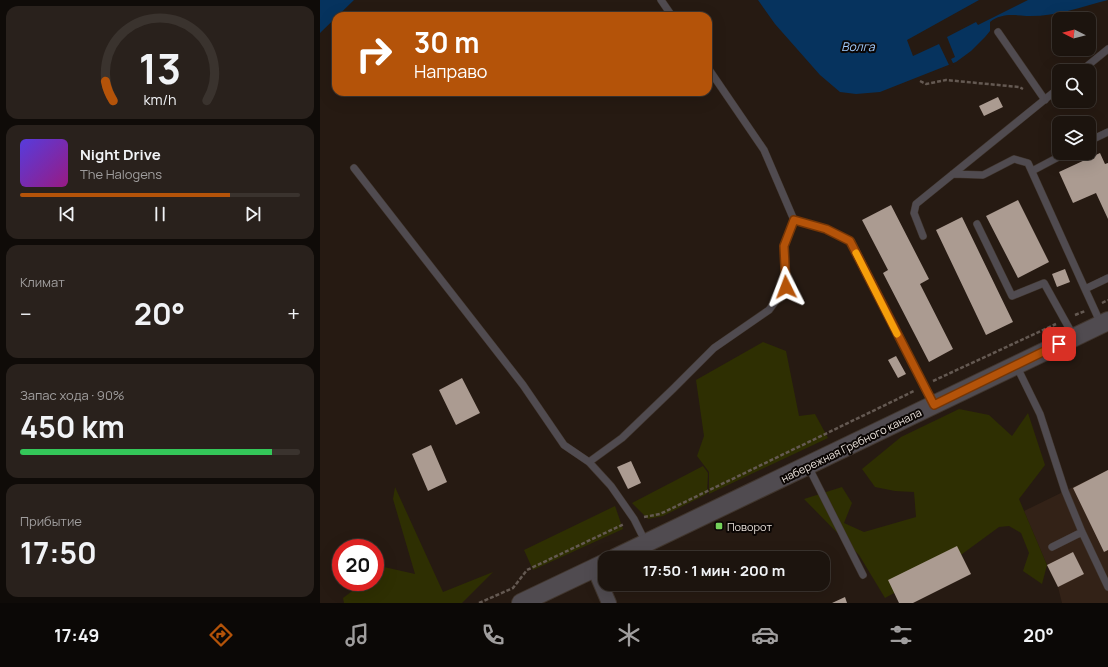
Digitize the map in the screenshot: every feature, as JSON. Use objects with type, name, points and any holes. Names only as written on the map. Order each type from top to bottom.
[{"type":"street","name":"набережная Гребного канала","points":[[630,551],[1105,323]]},
{"type":"street","points":[[521,603],[598,567]]},
{"type":"street","points":[[606,591],[609,603]]},
{"type":"lane","points":[[661,0],[669,12]]},
{"type":"lane","points":[[998,32],[1045,100]]},
{"type":"lane","points":[[1089,64],[1108,48]]},
{"type":"lane","points":[[589,462],[622,438],[673,390],[714,348],[769,310],[786,287],[784,246],[794,220],[764,150],[712,74]]},
{"type":"lane","points":[[923,236],[914,213],[916,204],[1052,94]]},
{"type":"lane","points":[[1096,138],[1108,132]]},
{"type":"lane","points":[[953,174],[983,175],[1014,159],[1028,163],[1093,307],[1105,323]]},
{"type":"lane","points":[[1032,171],[1053,160]]},
{"type":"lane","points":[[354,168],[523,385],[564,445],[589,462],[611,486],[634,519],[646,544]]},
{"type":"lane","points":[[794,220],[826,229],[850,241],[934,405]]},
{"type":"lane","points":[[977,224],[1012,296],[1044,283],[1074,337]]},
{"type":"lane","points":[[1085,289],[1108,278]]},
{"type":"lane","points":[[1016,365],[1040,414],[1065,491],[1082,532],[1108,587]]},
{"type":"lane","points":[[808,466],[863,575]]},
{"type":"lane","points":[[1052,547],[1082,532]]},
{"type":"path","points":[[920,81],[926,84],[946,80],[1019,87],[1045,100]]},
{"type":"path","points":[[479,603],[513,588],[527,570],[634,519],[660,514],[924,386],[1108,300]]},
{"type":"shaded area","points":[[763,342],[786,351],[799,416],[815,414],[828,438],[709,494],[709,472],[697,456],[704,436],[696,380]]},
{"type":"shaded area","points":[[959,409],[989,415],[1012,436],[1028,413],[1045,465],[1019,499],[1047,565],[1042,584],[1023,571],[1029,553],[1021,533],[1009,526],[999,527],[954,560],[885,598],[859,555],[804,499],[842,487],[852,503],[844,523],[864,532],[916,517],[914,492],[895,491],[875,487],[862,469],[901,437]]},
{"type":"shaded area","points":[[703,466],[708,473],[707,494],[663,516],[648,519],[632,503]]},
{"type":"shaded area","points":[[1108,470],[1108,603],[1062,603],[1058,587],[1024,511]]},
{"type":"shaded area","points":[[395,487],[443,592],[493,572],[462,603],[344,603],[343,598],[352,591],[384,591],[384,567],[415,574],[393,499]]},
{"type":"shaded area","points":[[615,506],[623,529],[533,570],[524,550]]},
{"type":"water","points":[[320,0],[354,0],[342,12],[332,12],[332,21],[320,33]]},
{"type":"water","name":"Волга","points":[[758,0],[1108,0],[1068,11],[1052,12],[1052,14],[1047,15],[1008,15],[999,17],[990,22],[990,31],[985,37],[971,51],[956,62],[880,92],[856,94],[840,92],[820,75],[775,24]]},
{"type":"pier","points":[[979,0],[1028,0],[978,25],[976,22],[947,37],[955,57],[951,59],[954,65],[950,67],[939,44],[913,56],[907,40]]},
{"type":"building","points":[[998,97],[1003,107],[984,116],[979,106]]},
{"type":"building","points":[[1100,153],[1105,164],[1108,163],[1108,219],[1096,193],[1073,203],[1059,172],[1085,160],[1096,160],[1096,155]]},
{"type":"building","points":[[1018,200],[1049,262],[1018,278],[986,216]]},
{"type":"building","points":[[891,205],[929,279],[920,284],[953,349],[929,362],[883,273],[888,270],[862,220]]},
{"type":"building","points":[[962,217],[1013,322],[986,335],[936,230]]},
{"type":"building","points":[[1065,269],[1070,282],[1057,287],[1052,274]]},
{"type":"building","points":[[896,356],[906,374],[898,378],[888,360]]},
{"type":"building","points":[[462,378],[480,413],[456,425],[439,390]]},
{"type":"building","points":[[431,445],[447,482],[428,491],[412,454]]},
{"type":"building","points":[[631,461],[641,483],[628,489],[617,467]]},
{"type":"building","points":[[1108,470],[1108,550],[1104,552],[1073,488]]},
{"type":"building","points":[[957,546],[971,574],[913,603],[899,603],[888,580]]},
{"type":"building","points":[[1073,552],[1084,574],[1058,587],[1047,565]]},
{"type":"building","points":[[845,597],[847,603],[832,603]]},
{"type":"slow traffic","points":[[856,253],[897,334]]},
{"type":"place","name":"Поворот","points":[[719,526]]},
{"type":"route","points":[[786,287],[784,246],[794,220],[826,229],[850,241],[934,405],[1059,344]]}]
